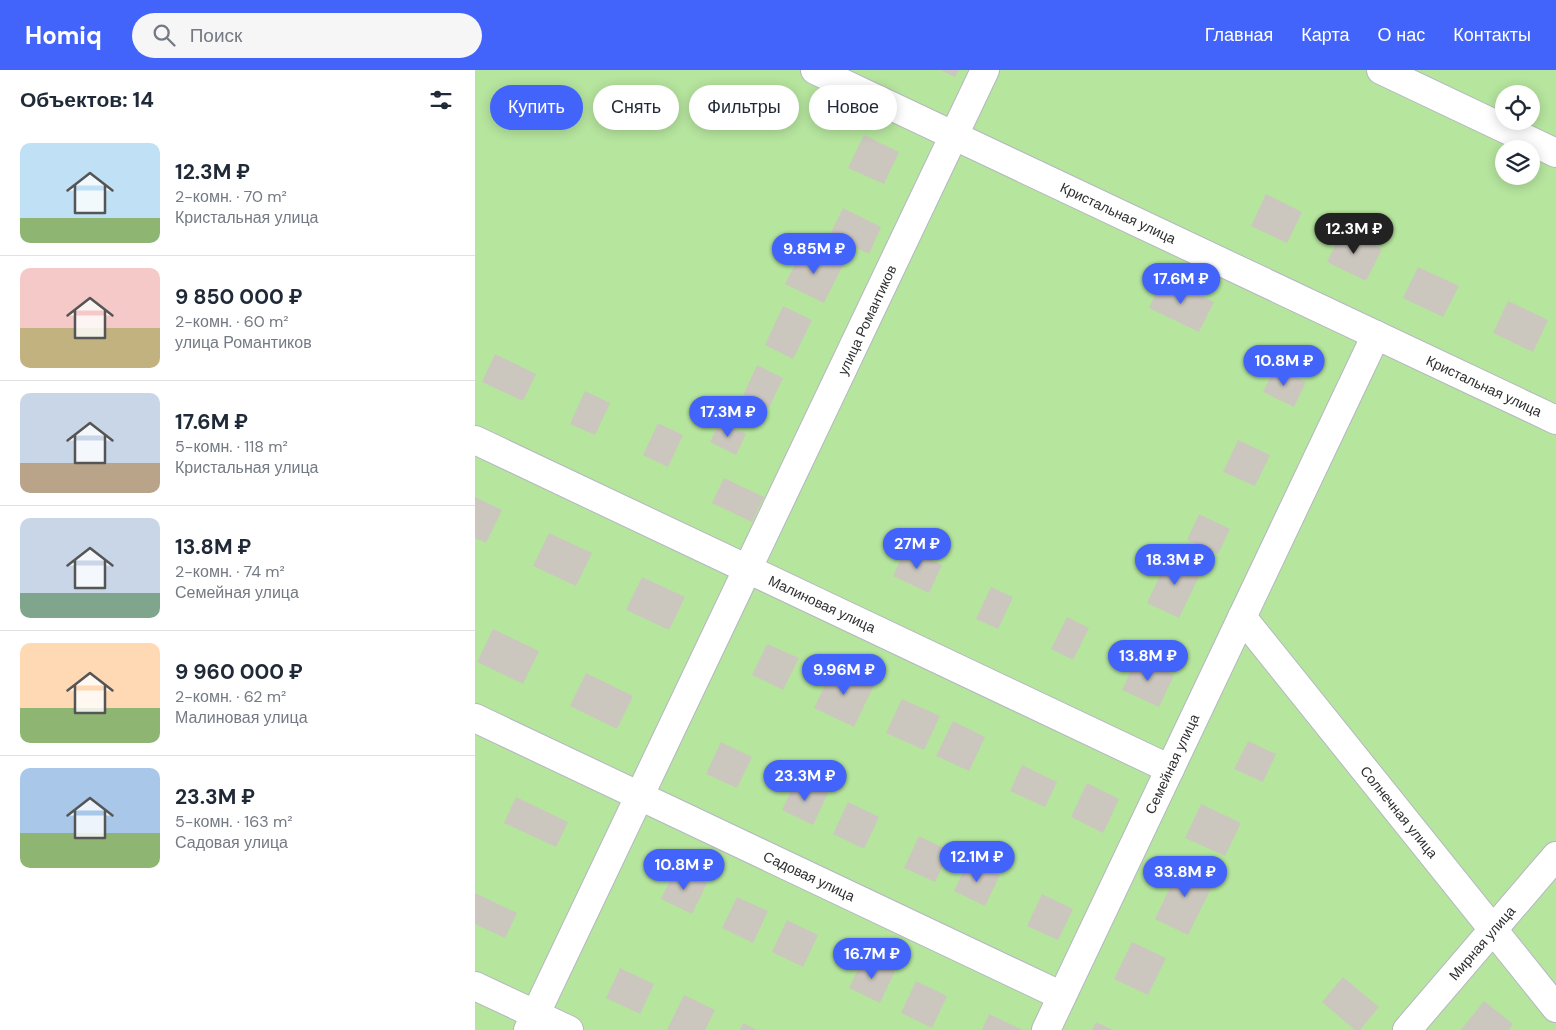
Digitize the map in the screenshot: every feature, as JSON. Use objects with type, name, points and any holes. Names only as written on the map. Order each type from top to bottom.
[{"type":"street","name":"Кристальная улица","points":[[815,70],[1556,420]]},
{"type":"street","name":"улица Романтиков","points":[[532,1022],[985,70]]},
{"type":"street","points":[[1381,70],[1556,152]]},
{"type":"street","name":"Семейная улица","points":[[1046,1030],[1377,335]]},
{"type":"street","name":"Малиновая улица","points":[[475,440],[1170,769]]},
{"type":"street","name":"Солнечная улица","points":[[1242,617],[1556,1008]]},
{"type":"street","name":"Садовая улица","points":[[475,718],[1062,996]]},
{"type":"street","name":"Мирная улица","points":[[1407,1030],[1556,856]]},
{"type":"street","points":[[475,986],[532,1022],[569,1030]]},
{"type":"green space","points":[[475,70],[1556,70],[1556,1030],[475,1030]]},
{"type":"building","points":[[940,70],[959,70],[955,77]]},
{"type":"building","points":[[864,135],[899,152],[884,184],[848,168]]},
{"type":"building","points":[[1266,194],[1302,212],[1287,243],[1251,226]]},
{"type":"building","points":[[843,208],[881,227],[869,254],[830,235]]},
{"type":"building","points":[[1342,230],[1382,249],[1366,281],[1327,262]]},
{"type":"building","points":[[804,246],[843,265],[824,303],[785,284]]},
{"type":"building","points":[[1418,267],[1459,286],[1443,317],[1403,298]]},
{"type":"building","points":[[1163,278],[1214,302],[1199,332],[1149,308]]},
{"type":"building","points":[[1508,301],[1548,320],[1533,352],[1493,333]]},
{"type":"building","points":[[783,306],[812,320],[793,359],[765,345]]},
{"type":"building","points":[[495,354],[536,374],[523,401],[482,382]]},
{"type":"building","points":[[757,365],[783,378],[769,408],[743,396]]},
{"type":"building","points":[[1275,367],[1306,382],[1294,407],[1263,392]]},
{"type":"building","points":[[585,391],[610,403],[595,435],[570,424]]},
{"type":"building","points":[[720,422],[746,434],[736,455],[710,442]]},
{"type":"building","points":[[658,423],[683,435],[668,467],[643,455]]},
{"type":"building","points":[[1238,440],[1270,455],[1255,486],[1223,472]]},
{"type":"building","points":[[724,478],[764,497],[752,522],[712,503]]},
{"type":"building","points":[[475,497],[502,510],[486,543],[475,538]]},
{"type":"building","points":[[1199,514],[1230,529],[1218,554],[1187,540]]},
{"type":"building","points":[[549,533],[592,553],[576,586],[533,566]]},
{"type":"building","points":[[906,548],[942,565],[929,593],[893,576]]},
{"type":"building","points":[[1170,555],[1202,570],[1179,618],[1147,603]]},
{"type":"building","points":[[642,577],[685,597],[669,630],[626,610]]},
{"type":"building","points":[[991,587],[1013,597],[998,629],[976,619]]},
{"type":"building","points":[[1067,617],[1089,628],[1073,660],[1051,649]]},
{"type":"building","points":[[493,629],[539,651],[523,684],[477,662]]},
{"type":"building","points":[[767,644],[799,658],[783,690],[752,675]]},
{"type":"building","points":[[1137,657],[1174,675],[1159,707],[1122,690]]},
{"type":"building","points":[[834,666],[874,685],[854,727],[814,708]]},
{"type":"building","points":[[586,673],[633,696],[617,729],[570,706]]},
{"type":"building","points":[[902,699],[940,716],[924,750],[886,733]]},
{"type":"building","points":[[953,721],[985,737],[969,771],[936,756]]},
{"type":"building","points":[[1248,741],[1276,754],[1263,782],[1234,769]]},
{"type":"building","points":[[721,742],[752,757],[737,788],[706,774]]},
{"type":"building","points":[[1022,765],[1057,782],[1045,807],[1010,791]]},
{"type":"building","points":[[797,778],[828,793],[813,825],[782,810]]},
{"type":"building","points":[[1087,783],[1119,799],[1103,833],[1071,817]]},
{"type":"building","points":[[516,797],[568,822],[556,847],[504,823]]},
{"type":"building","points":[[848,802],[879,817],[864,849],[833,834]]},
{"type":"building","points":[[1201,804],[1241,823],[1225,856],[1185,838]]},
{"type":"building","points":[[919,836],[950,851],[935,882],[904,868]]},
{"type":"building","points":[[969,860],[1000,875],[985,906],[954,891]]},
{"type":"building","points":[[1182,862],[1216,878],[1188,935],[1155,919]]},
{"type":"building","points":[[676,868],[707,883],[692,914],[661,899]]},
{"type":"building","points":[[475,893],[517,913],[505,938],[475,924]]},
{"type":"building","points":[[1042,894],[1073,909],[1058,940],[1027,926]]},
{"type":"building","points":[[737,897],[768,911],[753,943],[722,928]]},
{"type":"building","points":[[787,920],[818,935],[803,967],[772,952]]},
{"type":"building","points":[[1132,942],[1166,958],[1148,995],[1114,979]]},
{"type":"building","points":[[864,957],[895,971],[880,1003],[849,988]]},
{"type":"building","points":[[620,968],[654,984],[640,1014],[606,998]]},
{"type":"building","points":[[1343,977],[1379,1007],[1360,1030],[1355,1030],[1322,1002]]},
{"type":"building","points":[[916,981],[947,996],[932,1028],[901,1013]]},
{"type":"building","points":[[684,995],[715,1010],[705,1030],[667,1030]]},
{"type":"building","points":[[1484,1001],[1513,1024],[1509,1030],[1461,1030]]},
{"type":"building","points":[[989,1014],[1023,1030],[982,1030]]},
{"type":"building","points":[[1096,1022],[1113,1030],[1092,1030]]},
{"type":"building","points":[[743,1023],[757,1030],[740,1030]]}]
